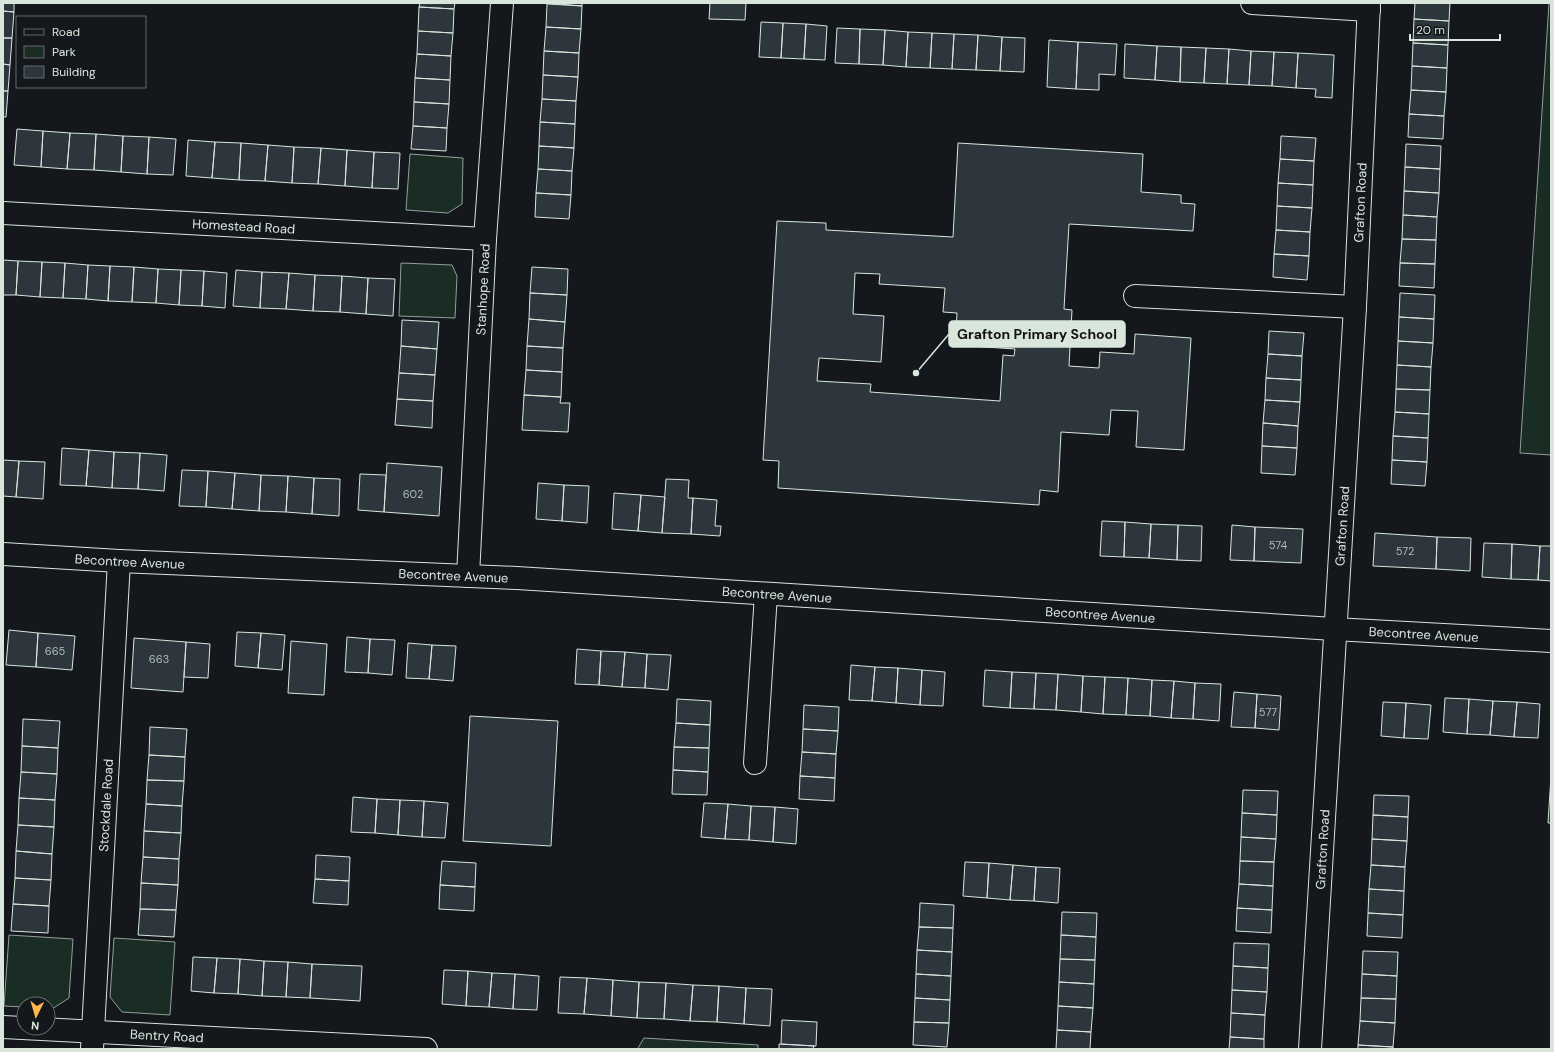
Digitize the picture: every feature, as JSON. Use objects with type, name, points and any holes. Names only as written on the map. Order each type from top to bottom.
[{"type":"street","name":"Stanhope Road","points":[[468,576],[485,239],[502,3]]},
{"type":"street","points":[[1252,3],[1369,7]]},
{"type":"street","name":"Grafton Road","points":[[1310,1049],[1334,629],[1355,308],[1369,7]]},
{"type":"street","name":"Homestead Road","points":[[3,212],[485,239]]},
{"type":"street","points":[[1135,296],[1355,308]]},
{"type":"street","name":"Becontree Avenue","points":[[3,554],[119,561],[468,576],[633,585],[1334,629],[1551,641]]},
{"type":"street","name":"Stockdale Road","points":[[92,1041],[119,561]]},
{"type":"street","points":[[755,763],[766,594]]},
{"type":"street","name":"Bentry Road","points":[[3,1027],[92,1041],[426,1049]]},
{"type":"green space","points":[[1549,3],[1551,3],[1551,455],[1520,453]]},
{"type":"green space","points":[[410,154],[463,158],[462,204],[448,213],[406,210]]},
{"type":"green space","points":[[401,263],[452,265],[457,276],[455,318],[399,316]]},
{"type":"green space","points":[[9,935],[73,939],[69,998],[56,1006],[56,996],[16,996],[16,1007],[4,1006]]},
{"type":"green space","points":[[114,938],[175,942],[170,1015],[122,1012],[110,997]]},
{"type":"green space","points":[[644,1038],[758,1045],[758,1049],[640,1049],[638,1048]]},
{"type":"building","points":[[3,3],[14,3],[14,12],[3,11]]},
{"type":"building","points":[[420,3],[455,3],[454,9],[419,7]]},
{"type":"building","points":[[547,3],[582,3],[582,6]]},
{"type":"building","points":[[710,3],[746,3],[745,20],[709,19]]},
{"type":"building","points":[[1415,3],[1450,3],[1449,21],[1414,19]]},
{"type":"building","points":[[547,4],[582,6],[581,29],[546,27]]},
{"type":"building","points":[[419,7],[454,9],[453,33],[418,31]]},
{"type":"building","points":[[3,11],[14,12],[12,38],[3,38]]},
{"type":"building","points":[[1414,19],[1449,21],[1448,45],[1413,43]]},
{"type":"building","points":[[761,22],[783,23],[781,58],[759,57]]},
{"type":"building","points":[[783,23],[806,24],[804,59],[781,58]]},
{"type":"building","points":[[806,24],[827,26],[825,60],[804,59]]},
{"type":"building","points":[[546,27],[581,29],[579,53],[544,51]]},
{"type":"building","points":[[837,28],[860,29],[859,64],[835,63]]},
{"type":"building","points":[[860,29],[885,30],[883,65],[859,64]]},
{"type":"building","points":[[885,30],[908,32],[906,67],[883,65]]},
{"type":"building","points":[[418,31],[453,33],[451,56],[417,54]]},
{"type":"building","points":[[908,32],[932,33],[930,68],[906,67]]},
{"type":"building","points":[[932,33],[954,34],[952,69],[930,68]]},
{"type":"building","points":[[954,34],[978,35],[976,70],[952,69]]},
{"type":"building","points":[[978,35],[1002,37],[1000,71],[976,70]]},
{"type":"building","points":[[1002,37],[1025,38],[1024,72],[1000,71]]},
{"type":"building","points":[[3,38],[12,38],[10,65],[3,64]]},
{"type":"building","points":[[1049,40],[1078,42],[1076,89],[1047,87]]},
{"type":"building","points":[[1078,42],[1117,44],[1115,75],[1099,74],[1099,90],[1076,89]]},
{"type":"building","points":[[1413,43],[1448,45],[1447,68],[1412,66]]},
{"type":"building","points":[[1125,44],[1157,46],[1155,80],[1124,78]]},
{"type":"building","points":[[1157,46],[1181,47],[1180,82],[1155,80]]},
{"type":"building","points":[[1181,47],[1206,48],[1204,83],[1180,82]]},
{"type":"building","points":[[1206,48],[1229,49],[1227,84],[1204,83]]},
{"type":"building","points":[[1229,49],[1251,51],[1249,85],[1227,84]]},
{"type":"building","points":[[544,51],[579,53],[578,77],[543,75]]},
{"type":"building","points":[[1251,51],[1274,52],[1272,86],[1249,85]]},
{"type":"building","points":[[1274,52],[1298,53],[1296,88],[1272,86]]},
{"type":"building","points":[[1298,53],[1334,55],[1332,98],[1315,97],[1316,89],[1296,88]]},
{"type":"building","points":[[417,54],[451,56],[450,80],[415,78]]},
{"type":"building","points":[[3,64],[10,65],[8,91],[3,91]]},
{"type":"building","points":[[1412,66],[1447,68],[1446,92],[1411,90]]},
{"type":"building","points":[[543,75],[578,77],[576,101],[542,99]]},
{"type":"building","points":[[415,78],[450,80],[449,104],[414,102]]},
{"type":"building","points":[[1411,90],[1446,92],[1444,116],[1409,114]]},
{"type":"building","points":[[3,91],[8,91],[6,117],[3,117]]},
{"type":"building","points":[[542,99],[576,101],[575,124],[540,122]]},
{"type":"building","points":[[414,102],[449,104],[447,128],[413,126]]},
{"type":"building","points":[[1409,114],[1444,116],[1443,139],[1408,137]]},
{"type":"building","points":[[540,122],[575,124],[574,148],[539,146]]},
{"type":"building","points":[[413,126],[447,128],[446,151],[411,149]]},
{"type":"building","points":[[17,129],[43,131],[41,167],[14,165]]},
{"type":"building","points":[[43,131],[70,133],[67,169],[41,167]]},
{"type":"building","points":[[70,133],[96,134],[94,170],[67,169]]},
{"type":"building","points":[[96,134],[123,136],[121,172],[94,170]]},
{"type":"building","points":[[123,136],[149,137],[147,174],[121,172]]},
{"type":"building","points":[[1281,136],[1316,138],[1314,161],[1280,159]]},
{"type":"building","points":[[149,137],[176,139],[173,175],[147,174]]},
{"type":"building","points":[[188,140],[215,142],[212,178],[186,176]]},
{"type":"building","points":[[215,142],[241,143],[239,180],[212,178]]},
{"type":"building","points":[[241,143],[268,145],[265,181],[239,180]]},
{"type":"building","points":[[958,143],[1143,154],[1141,192],[1181,195],[1181,203],[1195,204],[1193,231],[1069,224],[1064,309],[1072,310],[1069,366],[1099,368],[1100,352],[1134,354],[1135,334],[1191,338],[1184,450],[1136,447],[1138,411],[1111,410],[1109,435],[1061,432],[1058,492],[1040,490],[1039,505],[778,488],[779,461],[763,460],[777,221],[826,223],[826,230],[953,237]],"holes":[[[855,273],[880,274],[879,284],[945,288],[943,312],[957,313],[955,345],[1015,349],[1014,356],[1003,355],[1000,401],[870,392],[871,384],[817,381],[819,358],[881,362],[884,316],[853,314]]]},
{"type":"building","points":[[1406,144],[1441,146],[1440,169],[1405,167]]},
{"type":"building","points":[[268,145],[294,147],[292,183],[265,181]]},
{"type":"building","points":[[539,146],[574,148],[572,171],[538,169]]},
{"type":"building","points":[[294,147],[321,148],[318,184],[292,183]]},
{"type":"building","points":[[321,148],[347,150],[345,186],[318,184]]},
{"type":"building","points":[[347,150],[374,152],[372,188],[345,186]]},
{"type":"building","points":[[374,152],[400,153],[398,189],[372,188]]},
{"type":"building","points":[[1280,159],[1314,161],[1313,185],[1278,183]]},
{"type":"building","points":[[1405,167],[1440,169],[1439,193],[1404,191]]},
{"type":"building","points":[[538,169],[572,171],[571,195],[536,193]]},
{"type":"building","points":[[1278,183],[1313,185],[1312,208],[1277,206]]},
{"type":"building","points":[[1404,191],[1439,193],[1437,217],[1403,215]]},
{"type":"building","points":[[536,193],[571,195],[569,219],[535,217]]},
{"type":"building","points":[[1277,206],[1312,208],[1310,232],[1276,230]]},
{"type":"building","points":[[1403,215],[1437,217],[1436,240],[1402,239]]},
{"type":"building","points":[[1276,230],[1310,232],[1309,256],[1274,254]]},
{"type":"building","points":[[1402,239],[1436,240],[1435,264],[1400,263]]},
{"type":"building","points":[[1274,254],[1309,256],[1307,280],[1273,277]]},
{"type":"building","points":[[3,260],[18,261],[16,295],[3,295]]},
{"type":"building","points":[[18,261],[42,262],[40,297],[16,295]]},
{"type":"building","points":[[42,262],[65,263],[63,298],[40,297]]},
{"type":"building","points":[[65,263],[88,265],[86,299],[63,298]]},
{"type":"building","points":[[1400,263],[1435,264],[1434,288],[1399,286]]},
{"type":"building","points":[[88,265],[110,266],[108,301],[86,299]]},
{"type":"building","points":[[110,266],[134,267],[132,302],[108,301]]},
{"type":"building","points":[[134,267],[158,269],[156,303],[132,302]]},
{"type":"building","points":[[532,267],[568,269],[567,295],[530,293]]},
{"type":"building","points":[[158,269],[181,270],[179,305],[156,303]]},
{"type":"building","points":[[181,270],[204,271],[202,306],[179,305]]},
{"type":"building","points":[[236,270],[262,272],[260,308],[233,306]]},
{"type":"building","points":[[204,271],[227,273],[225,308],[202,306]]},
{"type":"building","points":[[262,272],[289,273],[286,309],[260,308]]},
{"type":"building","points":[[289,273],[315,275],[313,311],[286,309]]},
{"type":"building","points":[[315,275],[342,276],[340,312],[313,311]]},
{"type":"building","points":[[342,276],[368,278],[366,314],[340,312]]},
{"type":"building","points":[[368,278],[395,279],[393,316],[366,314]]},
{"type":"building","points":[[530,293],[567,295],[565,322],[529,319]]},
{"type":"building","points":[[1400,293],[1435,295],[1434,319],[1399,317]]},
{"type":"building","points":[[1399,317],[1434,319],[1433,343],[1398,341]]},
{"type":"building","points":[[529,319],[565,322],[563,348],[527,346]]},
{"type":"building","points":[[402,320],[439,322],[437,349],[401,346]]},
{"type":"building","points":[[1269,331],[1304,333],[1302,356],[1268,354]]},
{"type":"building","points":[[1398,341],[1433,343],[1431,367],[1397,365]]},
{"type":"building","points":[[401,346],[437,349],[435,375],[399,373]]},
{"type":"building","points":[[527,346],[563,348],[562,372],[526,370]]},
{"type":"building","points":[[1268,354],[1302,356],[1301,380],[1266,378]]},
{"type":"building","points":[[1397,365],[1431,367],[1430,390],[1396,389]]},
{"type":"building","points":[[526,370],[562,372],[561,397],[524,395]]},
{"type":"building","points":[[399,373],[435,375],[433,401],[397,399]]},
{"type":"building","points":[[1266,378],[1301,380],[1300,402],[1265,400]]},
{"type":"building","points":[[1396,389],[1430,390],[1429,414],[1395,412]]},
{"type":"building","points":[[524,395],[561,397],[560,403],[570,403],[568,432],[522,430]]},
{"type":"building","points":[[397,399],[433,401],[432,428],[395,425]]},
{"type":"building","points":[[1265,400],[1300,402],[1298,426],[1263,423]]},
{"type":"building","points":[[1395,412],[1429,414],[1428,438],[1393,436]]},
{"type":"building","points":[[1263,423],[1298,426],[1297,448],[1262,446]]},
{"type":"building","points":[[1393,436],[1428,438],[1427,462],[1392,460]]},
{"type":"building","points":[[1262,446],[1297,448],[1295,475],[1261,473]]},
{"type":"building","points":[[62,448],[89,450],[86,486],[60,485]]},
{"type":"building","points":[[89,450],[114,452],[112,488],[86,486]]},
{"type":"building","points":[[114,452],[140,453],[138,489],[112,488]]},
{"type":"building","points":[[140,453],[167,455],[164,491],[138,489]]},
{"type":"building","points":[[3,460],[19,461],[16,497],[3,496]]},
{"type":"building","points":[[1392,460],[1427,462],[1425,486],[1391,484]]},
{"type":"building","points":[[19,461],[45,462],[43,499],[16,497]]},
{"type":"building","points":[[387,463],[442,467],[439,516],[384,512]]},
{"type":"building","points":[[182,470],[208,471],[206,507],[179,506]]},
{"type":"building","points":[[208,471],[235,473],[232,509],[206,507]]},
{"type":"building","points":[[235,473],[261,475],[259,511],[232,509]]},
{"type":"building","points":[[360,474],[386,475],[384,512],[358,510]]},
{"type":"building","points":[[261,475],[288,476],[286,512],[259,511]]},
{"type":"building","points":[[288,476],[314,478],[312,514],[286,512]]},
{"type":"building","points":[[314,478],[340,479],[339,516],[312,514]]},
{"type":"building","points":[[666,479],[689,480],[688,498],[693,498],[691,534],[662,533]]},
{"type":"building","points":[[538,483],[564,485],[562,521],[536,519]]},
{"type":"building","points":[[564,485],[589,486],[587,523],[562,521]]},
{"type":"building","points":[[614,493],[641,495],[638,531],[612,529]]},
{"type":"building","points":[[641,495],[665,497],[662,533],[638,531]]},
{"type":"building","points":[[693,498],[717,500],[715,526],[721,526],[720,536],[691,534]]},
{"type":"building","points":[[1102,521],[1125,522],[1124,557],[1100,556]]},
{"type":"building","points":[[1125,522],[1151,524],[1149,558],[1124,557]]},
{"type":"building","points":[[1151,524],[1178,525],[1177,560],[1149,558]]},
{"type":"building","points":[[1178,525],[1202,526],[1201,561],[1177,560]]},
{"type":"building","points":[[1232,525],[1255,527],[1254,561],[1230,560]]},
{"type":"building","points":[[1255,527],[1303,529],[1301,563],[1254,561]]},
{"type":"building","points":[[1375,533],[1437,537],[1436,569],[1373,566]]},
{"type":"building","points":[[1437,537],[1471,538],[1470,571],[1436,569]]},
{"type":"building","points":[[1484,543],[1512,544],[1511,579],[1482,577]]},
{"type":"building","points":[[1512,544],[1540,546],[1538,580],[1511,579]]},
{"type":"building","points":[[1540,546],[1551,546],[1551,581],[1538,580]]},
{"type":"building","points":[[9,630],[38,633],[36,667],[6,665]]},
{"type":"building","points":[[237,632],[261,633],[258,668],[235,666]]},
{"type":"building","points":[[38,633],[75,636],[72,670],[36,667]]},
{"type":"building","points":[[261,633],[285,635],[282,670],[258,668]]},
{"type":"building","points":[[347,637],[370,639],[368,673],[345,672]]},
{"type":"building","points":[[134,638],[186,642],[183,692],[131,688]]},
{"type":"building","points":[[370,639],[395,640],[392,675],[368,673]]},
{"type":"building","points":[[291,641],[327,644],[324,695],[288,693]]},
{"type":"building","points":[[186,642],[210,644],[208,678],[184,677]]},
{"type":"building","points":[[408,643],[432,645],[429,679],[406,678]]},
{"type":"building","points":[[432,645],[456,646],[453,681],[429,679]]},
{"type":"building","points":[[577,649],[601,651],[599,685],[575,684]]},
{"type":"building","points":[[601,651],[625,652],[622,687],[599,685]]},
{"type":"building","points":[[625,652],[647,654],[645,688],[622,687]]},
{"type":"building","points":[[647,654],[671,655],[668,690],[645,688]]},
{"type":"building","points":[[851,665],[875,667],[872,701],[849,700]]},
{"type":"building","points":[[875,667],[898,668],[896,703],[872,701]]},
{"type":"building","points":[[898,668],[922,670],[920,705],[896,703]]},
{"type":"building","points":[[922,670],[945,672],[943,706],[920,705]]},
{"type":"building","points":[[985,670],[1012,672],[1010,708],[983,706]]},
{"type":"building","points":[[1012,672],[1036,673],[1034,709],[1010,708]]},
{"type":"building","points":[[1036,673],[1058,674],[1056,710],[1034,709]]},
{"type":"building","points":[[1058,674],[1083,676],[1081,712],[1056,710]]},
{"type":"building","points":[[1083,676],[1105,677],[1103,714],[1081,712]]},
{"type":"building","points":[[1105,677],[1128,678],[1126,715],[1103,714]]},
{"type":"building","points":[[1128,678],[1152,680],[1150,716],[1126,715]]},
{"type":"building","points":[[1152,680],[1174,681],[1171,718],[1150,716]]},
{"type":"building","points":[[1174,681],[1195,683],[1193,719],[1171,718]]},
{"type":"building","points":[[1195,683],[1221,684],[1219,721],[1193,719]]},
{"type":"building","points":[[1234,692],[1257,694],[1255,728],[1231,727]]},
{"type":"building","points":[[1257,694],[1281,696],[1279,730],[1255,728]]},
{"type":"building","points":[[1445,698],[1469,699],[1467,734],[1443,732]]},
{"type":"building","points":[[677,699],[711,701],[710,725],[676,723]]},
{"type":"building","points":[[1469,699],[1493,701],[1490,735],[1467,734]]},
{"type":"building","points":[[1493,701],[1517,702],[1514,737],[1490,735]]},
{"type":"building","points":[[1383,702],[1406,703],[1404,738],[1381,736]]},
{"type":"building","points":[[1517,702],[1540,704],[1538,738],[1514,737]]},
{"type":"building","points":[[1406,703],[1431,705],[1428,739],[1404,738]]},
{"type":"building","points":[[804,705],[839,707],[838,731],[803,729]]},
{"type":"building","points":[[470,716],[558,721],[551,846],[463,841]]},
{"type":"building","points":[[23,719],[60,721],[58,748],[22,746]]},
{"type":"building","points":[[676,723],[710,725],[709,748],[674,747]]},
{"type":"building","points":[[150,727],[187,729],[185,757],[149,755]]},
{"type":"building","points":[[803,729],[838,731],[836,754],[802,752]]},
{"type":"building","points":[[22,746],[58,748],[57,774],[21,772]]},
{"type":"building","points":[[674,747],[709,748],[708,772],[673,770]]},
{"type":"building","points":[[802,752],[836,754],[835,778],[800,776]]},
{"type":"building","points":[[149,755],[185,757],[184,781],[147,780]]},
{"type":"building","points":[[673,770],[708,772],[707,795],[672,794]]},
{"type":"building","points":[[21,772],[57,774],[55,800],[19,798]]},
{"type":"building","points":[[800,776],[835,778],[834,801],[799,799]]},
{"type":"building","points":[[1551,776],[1551,823],[1548,823]]},
{"type":"building","points":[[147,780],[184,781],[182,806],[146,804]]},
{"type":"building","points":[[1243,790],[1278,791],[1277,815],[1242,813]]},
{"type":"building","points":[[1374,795],[1409,796],[1408,817],[1373,815]]},
{"type":"building","points":[[353,797],[377,799],[375,833],[351,832]]},
{"type":"building","points":[[19,798],[55,800],[54,827],[18,825]]},
{"type":"building","points":[[377,799],[400,800],[398,835],[375,833]]},
{"type":"building","points":[[400,800],[424,801],[422,837],[398,835]]},
{"type":"building","points":[[424,801],[448,803],[445,838],[422,837]]},
{"type":"building","points":[[704,803],[728,804],[725,839],[701,837]]},
{"type":"building","points":[[146,804],[182,806],[181,833],[144,831]]},
{"type":"building","points":[[728,804],[751,806],[749,840],[725,839]]},
{"type":"building","points":[[751,806],[775,807],[773,842],[749,840]]},
{"type":"building","points":[[775,807],[798,809],[796,844],[773,842]]},
{"type":"building","points":[[1242,813],[1277,815],[1276,839],[1241,837]]},
{"type":"building","points":[[1373,815],[1408,817],[1407,841],[1372,839]]},
{"type":"building","points":[[18,825],[54,827],[52,854],[16,851]]},
{"type":"building","points":[[144,831],[181,833],[179,859],[143,857]]},
{"type":"building","points":[[1241,837],[1276,839],[1274,862],[1240,861]]},
{"type":"building","points":[[1372,839],[1407,841],[1405,867],[1371,865]]},
{"type":"building","points":[[16,851],[52,854],[51,880],[15,878]]},
{"type":"building","points":[[316,855],[350,857],[349,881],[315,879]]},
{"type":"building","points":[[143,857],[179,859],[178,885],[141,883]]},
{"type":"building","points":[[442,861],[476,863],[475,887],[440,885]]},
{"type":"building","points":[[1240,861],[1274,862],[1273,886],[1239,884]]},
{"type":"building","points":[[965,862],[989,863],[987,898],[963,896]]},
{"type":"building","points":[[989,863],[1013,865],[1010,900],[987,898]]},
{"type":"building","points":[[1013,865],[1036,867],[1034,901],[1010,900]]},
{"type":"building","points":[[1371,865],[1405,867],[1404,891],[1369,889]]},
{"type":"building","points":[[1036,867],[1060,868],[1058,903],[1034,901]]},
{"type":"building","points":[[15,878],[51,880],[49,906],[13,904]]},
{"type":"building","points":[[315,879],[349,881],[348,905],[313,903]]},
{"type":"building","points":[[141,883],[178,885],[176,910],[140,909]]},
{"type":"building","points":[[1239,884],[1273,886],[1272,910],[1237,908]]},
{"type":"building","points":[[440,885],[475,887],[474,911],[439,909]]},
{"type":"building","points":[[1369,889],[1404,891],[1403,915],[1368,913]]},
{"type":"building","points":[[920,903],[954,905],[953,928],[919,927]]},
{"type":"building","points":[[13,904],[49,906],[48,933],[11,931]]},
{"type":"building","points":[[1237,908],[1272,910],[1271,933],[1236,931]]},
{"type":"building","points":[[140,909],[176,910],[174,937],[138,935]]},
{"type":"building","points":[[1062,912],[1097,913],[1096,937],[1061,935]]},
{"type":"building","points":[[1368,913],[1403,915],[1402,938],[1367,936]]},
{"type":"building","points":[[919,927],[953,928],[952,952],[917,950]]},
{"type":"building","points":[[1061,935],[1096,937],[1095,960],[1060,959]]},
{"type":"building","points":[[1234,943],[1269,944],[1268,968],[1233,966]]},
{"type":"building","points":[[917,950],[952,952],[951,976],[916,974]]},
{"type":"building","points":[[1363,951],[1398,952],[1397,976],[1362,974]]},
{"type":"building","points":[[193,957],[217,958],[214,993],[191,991]]},
{"type":"building","points":[[217,958],[240,959],[238,994],[214,993]]},
{"type":"building","points":[[240,959],[264,961],[262,996],[238,994]]},
{"type":"building","points":[[1060,959],[1095,960],[1094,984],[1059,982]]},
{"type":"building","points":[[264,961],[288,962],[286,997],[262,996]]},
{"type":"building","points":[[288,962],[312,964],[310,998],[286,997]]},
{"type":"building","points":[[312,964],[362,966],[360,1001],[310,998]]},
{"type":"building","points":[[1233,966],[1268,968],[1267,992],[1232,990]]},
{"type":"building","points":[[444,970],[468,971],[466,1006],[442,1004]]},
{"type":"building","points":[[468,971],[492,973],[489,1007],[466,1006]]},
{"type":"building","points":[[492,973],[515,974],[513,1009],[489,1007]]},
{"type":"building","points":[[515,974],[539,976],[537,1010],[513,1009]]},
{"type":"building","points":[[916,974],[951,976],[950,1000],[915,998]]},
{"type":"building","points":[[1362,974],[1397,976],[1396,999],[1361,998]]},
{"type":"building","points":[[560,977],[587,978],[584,1014],[558,1013]]},
{"type":"building","points":[[587,978],[613,980],[611,1016],[584,1014]]},
{"type":"building","points":[[613,980],[639,982],[637,1018],[611,1016]]},
{"type":"building","points":[[639,982],[666,983],[664,1019],[637,1018]]},
{"type":"building","points":[[1059,982],[1094,984],[1093,1008],[1058,1006]]},
{"type":"building","points":[[666,983],[693,985],[690,1021],[664,1019]]},
{"type":"building","points":[[693,985],[719,986],[717,1022],[690,1021]]},
{"type":"building","points":[[719,986],[746,988],[744,1024],[717,1022]]},
{"type":"building","points":[[746,988],[772,989],[770,1026],[744,1024]]},
{"type":"building","points":[[1232,990],[1267,992],[1265,1015],[1231,1013]]},
{"type":"building","points":[[915,998],[950,1000],[949,1023],[914,1022]]},
{"type":"building","points":[[1361,998],[1396,999],[1395,1023],[1360,1021]]},
{"type":"building","points":[[1058,1006],[1093,1008],[1091,1032],[1057,1030]]},
{"type":"building","points":[[1231,1013],[1265,1015],[1264,1039],[1230,1037]]},
{"type":"building","points":[[782,1020],[817,1022],[816,1046],[781,1044]]},
{"type":"building","points":[[1360,1021],[1395,1023],[1393,1047],[1358,1045]]},
{"type":"building","points":[[914,1022],[949,1023],[947,1047],[913,1045]]},
{"type":"building","points":[[1057,1030],[1091,1032],[1090,1049],[1056,1049]]},
{"type":"building","points":[[1230,1037],[1264,1039],[1264,1049],[1229,1049]]},
{"type":"building","points":[[779,1044],[814,1046],[813,1049],[779,1049]]},
{"type":"building","points":[[1358,1045],[1393,1047],[1393,1049],[1358,1049]]},
{"type":"place","name":"Grafton Primary School","points":[[916,373]]}]
